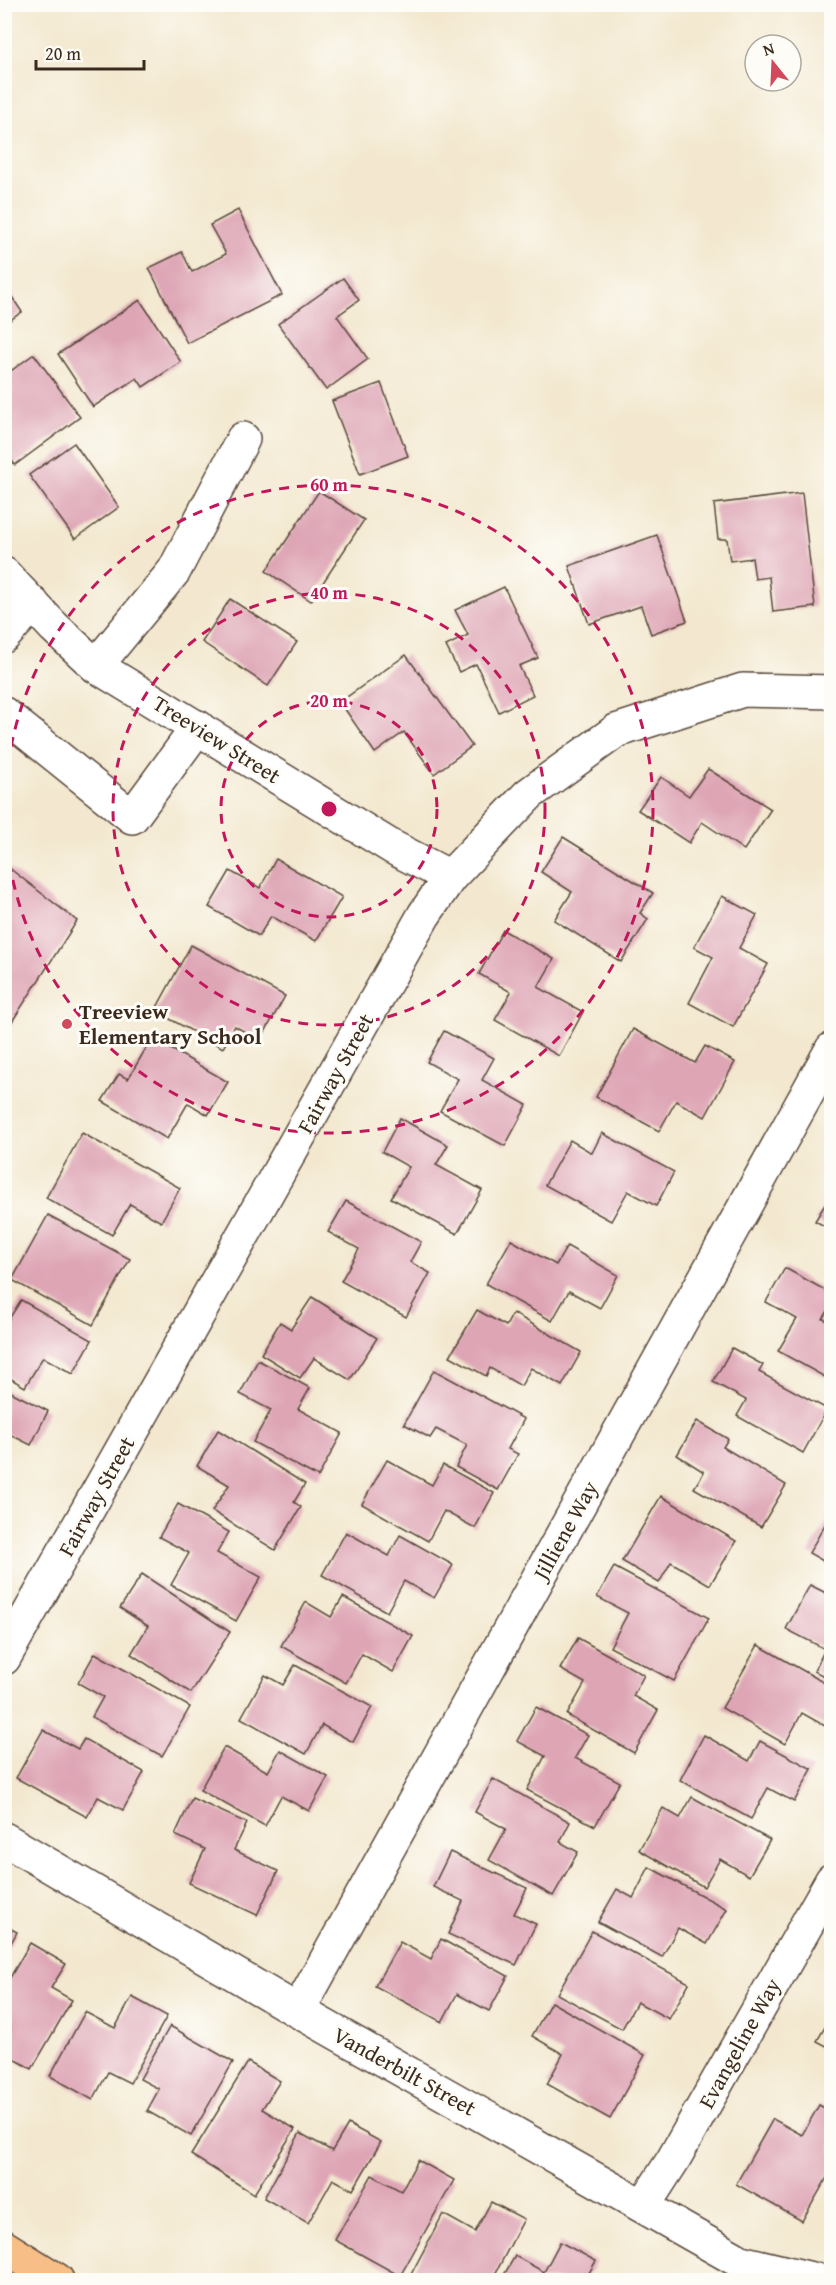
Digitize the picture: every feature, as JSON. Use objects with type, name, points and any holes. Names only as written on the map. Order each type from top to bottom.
[{"type":"main road","points":[[4,2247],[57,2280]]},
{"type":"street","points":[[96,666],[174,571],[243,439]]},
{"type":"street","name":"Treeview Street","points":[[4,574],[96,666],[392,847],[450,877]]},
{"type":"street","points":[[4,636],[33,604]]},
{"type":"street","name":"Fairway Street","points":[[4,1658],[418,925],[450,877],[529,794],[616,731],[743,690],[831,692]]},
{"type":"street","points":[[4,714],[132,817],[198,727]]},
{"type":"street","name":"Jilliene Way","points":[[298,2011],[831,1049]]},
{"type":"street","name":"Vanderbilt Street","points":[[4,1839],[298,2011],[741,2262],[816,2280]]},
{"type":"street","name":"Evangeline Way","points":[[644,2205],[673,2160],[831,1880]]},
{"type":"building","points":[[238,210],[282,295],[187,343],[149,268],[182,252],[192,272],[226,254],[210,225]]},
{"type":"building","points":[[343,278],[359,300],[337,316],[368,359],[326,390],[278,324]]},
{"type":"building","points":[[4,285],[22,312],[4,324]]},
{"type":"building","points":[[140,300],[181,362],[143,387],[137,378],[93,407],[58,354]]},
{"type":"building","points":[[34,354],[80,417],[15,465],[4,450],[4,376]]},
{"type":"building","points":[[381,383],[408,456],[360,474],[332,401]]},
{"type":"building","points":[[74,443],[119,507],[75,539],[29,475]]},
{"type":"building","points":[[319,491],[364,520],[311,601],[266,571]]},
{"type":"building","points":[[802,493],[815,607],[773,612],[769,577],[755,579],[752,558],[730,561],[727,539],[718,539],[714,504]]},
{"type":"building","points":[[657,535],[687,621],[651,634],[641,606],[589,624],[569,566]]},
{"type":"building","points":[[504,587],[538,658],[519,666],[533,695],[499,712],[476,664],[459,672],[446,646],[468,635],[455,610]]},
{"type":"building","points":[[230,599],[297,642],[268,686],[202,642]]},
{"type":"building","points":[[406,655],[472,746],[434,774],[404,732],[375,753],[340,702]]},
{"type":"building","points":[[708,769],[771,809],[744,850],[702,822],[689,843],[638,810],[661,777],[689,796]]},
{"type":"building","points":[[563,837],[653,893],[640,913],[648,919],[621,962],[554,920],[572,892],[541,872]]},
{"type":"building","points":[[276,859],[342,897],[316,941],[271,916],[259,936],[209,907],[230,871],[260,888]]},
{"type":"building","points":[[4,864],[77,921],[4,1034]]},
{"type":"building","points":[[722,896],[757,915],[739,948],[768,964],[733,1027],[689,1003],[713,957],[694,947]]},
{"type":"building","points":[[503,930],[554,959],[538,987],[583,1012],[559,1056],[495,1020],[511,992],[479,974]]},
{"type":"building","points":[[191,945],[285,996],[260,1041],[235,1026],[223,1048],[155,1011]]},
{"type":"building","points":[[633,1029],[695,1063],[705,1046],[735,1062],[705,1117],[676,1101],[659,1131],[596,1097]]},
{"type":"building","points":[[444,1031],[494,1058],[482,1080],[527,1105],[505,1146],[440,1111],[458,1079],[427,1062]]},
{"type":"building","points":[[152,1038],[228,1082],[208,1115],[188,1103],[167,1139],[102,1101],[119,1074],[128,1079]]},
{"type":"building","points":[[400,1118],[448,1145],[436,1165],[482,1190],[457,1234],[391,1198],[409,1167],[382,1152]]},
{"type":"building","points":[[82,1133],[180,1188],[161,1222],[130,1204],[112,1235],[46,1198]]},
{"type":"building","points":[[602,1133],[674,1172],[656,1206],[628,1191],[611,1221],[545,1185],[570,1140],[592,1153]]},
{"type":"building","points":[[832,1193],[832,1230],[815,1221]]},
{"type":"building","points":[[346,1201],[421,1242],[410,1262],[430,1273],[406,1317],[341,1281],[359,1249],[328,1232]]},
{"type":"building","points":[[48,1215],[130,1259],[93,1325],[12,1280]]},
{"type":"building","points":[[511,1240],[556,1265],[567,1246],[618,1275],[600,1308],[569,1291],[552,1321],[486,1284]]},
{"type":"building","points":[[785,1268],[832,1294],[832,1305],[823,1319],[832,1323],[832,1381],[778,1351],[797,1319],[766,1302]]},
{"type":"building","points":[[312,1297],[377,1338],[350,1380],[314,1358],[300,1378],[261,1354],[280,1322],[291,1329]]},
{"type":"building","points":[[21,1300],[92,1340],[73,1374],[43,1357],[25,1387],[4,1375],[4,1316],[9,1319]]},
{"type":"building","points":[[477,1310],[506,1326],[513,1313],[581,1352],[562,1386],[531,1368],[521,1386],[490,1368],[486,1376],[450,1356]]},
{"type":"building","points":[[732,1348],[763,1365],[759,1372],[827,1409],[803,1453],[737,1416],[746,1400],[713,1382]]},
{"type":"building","points":[[258,1360],[310,1388],[298,1409],[342,1433],[318,1477],[253,1442],[271,1410],[240,1394]]},
{"type":"building","points":[[434,1370],[524,1419],[508,1449],[518,1454],[498,1490],[456,1467],[467,1445],[436,1429],[430,1438],[404,1424]]},
{"type":"building","points":[[5,1389],[48,1411],[31,1445],[5,1432]]},
{"type":"building","points":[[697,1421],[728,1439],[723,1447],[786,1485],[761,1527],[694,1488],[704,1472],[677,1455]]},
{"type":"building","points":[[218,1430],[305,1484],[294,1502],[301,1507],[275,1550],[212,1511],[229,1485],[197,1466]]},
{"type":"building","points":[[387,1460],[432,1485],[443,1465],[494,1493],[475,1528],[444,1511],[428,1541],[362,1504]]},
{"type":"building","points":[[661,1496],[736,1541],[710,1585],[671,1562],[659,1583],[622,1561]]},
{"type":"building","points":[[178,1504],[229,1532],[217,1553],[261,1577],[236,1621],[171,1585],[189,1553],[159,1537]]},
{"type":"building","points":[[832,1512],[832,1566],[809,1553]]},
{"type":"building","points":[[346,1532],[389,1556],[400,1535],[453,1565],[434,1598],[404,1581],[387,1612],[322,1575]]},
{"type":"building","points":[[614,1567],[709,1618],[674,1681],[610,1647],[628,1613],[597,1597]]},
{"type":"building","points":[[142,1574],[230,1632],[191,1693],[131,1654],[148,1626],[120,1608]]},
{"type":"building","points":[[810,1585],[832,1596],[832,1680],[814,1671],[825,1649],[786,1629]]},
{"type":"building","points":[[343,1597],[413,1636],[393,1672],[362,1654],[346,1683],[281,1646],[306,1602],[331,1617]]},
{"type":"building","points":[[578,1638],[644,1675],[633,1696],[658,1710],[634,1753],[567,1715],[585,1683],[560,1669]]},
{"type":"building","points":[[758,1645],[832,1687],[832,1730],[802,1713],[785,1744],[722,1708]]},
{"type":"building","points":[[95,1653],[190,1707],[162,1756],[92,1717],[103,1697],[78,1683]]},
{"type":"building","points":[[295,1665],[372,1707],[353,1742],[322,1725],[306,1754],[241,1718],[265,1675],[283,1685]]},
{"type":"building","points":[[536,1707],[588,1735],[575,1758],[620,1782],[595,1826],[527,1790],[545,1756],[517,1741]]},
{"type":"building","points":[[43,1730],[78,1749],[84,1739],[144,1772],[123,1810],[98,1797],[87,1817],[16,1778]]},
{"type":"building","points":[[704,1735],[749,1761],[760,1741],[812,1769],[794,1802],[768,1788],[751,1819],[680,1780]]},
{"type":"building","points":[[224,1747],[268,1772],[280,1750],[328,1777],[309,1811],[281,1796],[265,1826],[200,1790]]},
{"type":"building","points":[[493,1779],[570,1822],[560,1842],[578,1852],[553,1896],[489,1860],[506,1829],[475,1812]]},
{"type":"building","points":[[692,1797],[770,1840],[749,1876],[720,1859],[704,1887],[639,1850],[663,1808],[680,1818]]},
{"type":"building","points":[[192,1798],[247,1823],[234,1850],[278,1871],[257,1915],[189,1883],[205,1849],[175,1835]]},
{"type":"building","points":[[450,1852],[527,1888],[514,1914],[536,1924],[516,1965],[448,1934],[463,1901],[433,1887]]},
{"type":"building","points":[[649,1867],[727,1909],[707,1944],[678,1928],[662,1957],[598,1922],[617,1889],[633,1898]]},
{"type":"building","points":[[4,1925],[17,1932],[4,1956]]},
{"type":"building","points":[[592,1931],[689,1983],[669,2019],[637,2002],[622,2029],[557,1994]]},
{"type":"building","points":[[441,1939],[508,1976],[489,2011],[457,1994],[442,2022],[375,1986],[400,1942],[431,1959]]},
{"type":"building","points":[[30,1943],[66,1964],[51,1988],[72,2000],[32,2069],[4,2053],[4,1988]]},
{"type":"building","points":[[132,1997],[167,2016],[130,2083],[108,2072],[93,2100],[50,2076],[85,2012],[115,2028]]},
{"type":"building","points":[[551,2002],[645,2055],[610,2119],[547,2084],[563,2054],[532,2036]]},
{"type":"building","points":[[832,2015],[832,2049],[817,2041]]},
{"type":"building","points":[[170,2026],[233,2062],[191,2136],[147,2111],[159,2089],[140,2079]]},
{"type":"building","points":[[248,2062],[280,2081],[262,2109],[295,2129],[254,2194],[191,2155]]},
{"type":"building","points":[[819,2105],[832,2112],[832,2169],[802,2221],[736,2184],[773,2119],[802,2135]]},
{"type":"building","points":[[348,2124],[381,2142],[353,2190],[333,2179],[308,2223],[264,2198],[300,2133],[332,2151]]},
{"type":"building","points":[[418,2160],[454,2180],[400,2276],[335,2240],[372,2175],[401,2191]]},
{"type":"building","points":[[491,2202],[524,2219],[492,2280],[408,2280],[443,2214],[475,2232]]},
{"type":"building","points":[[560,2242],[596,2261],[585,2280],[501,2280],[515,2256],[544,2272]]},
{"type":"place","name":"Treeview Elementary School","points":[[67,1024]]}]
